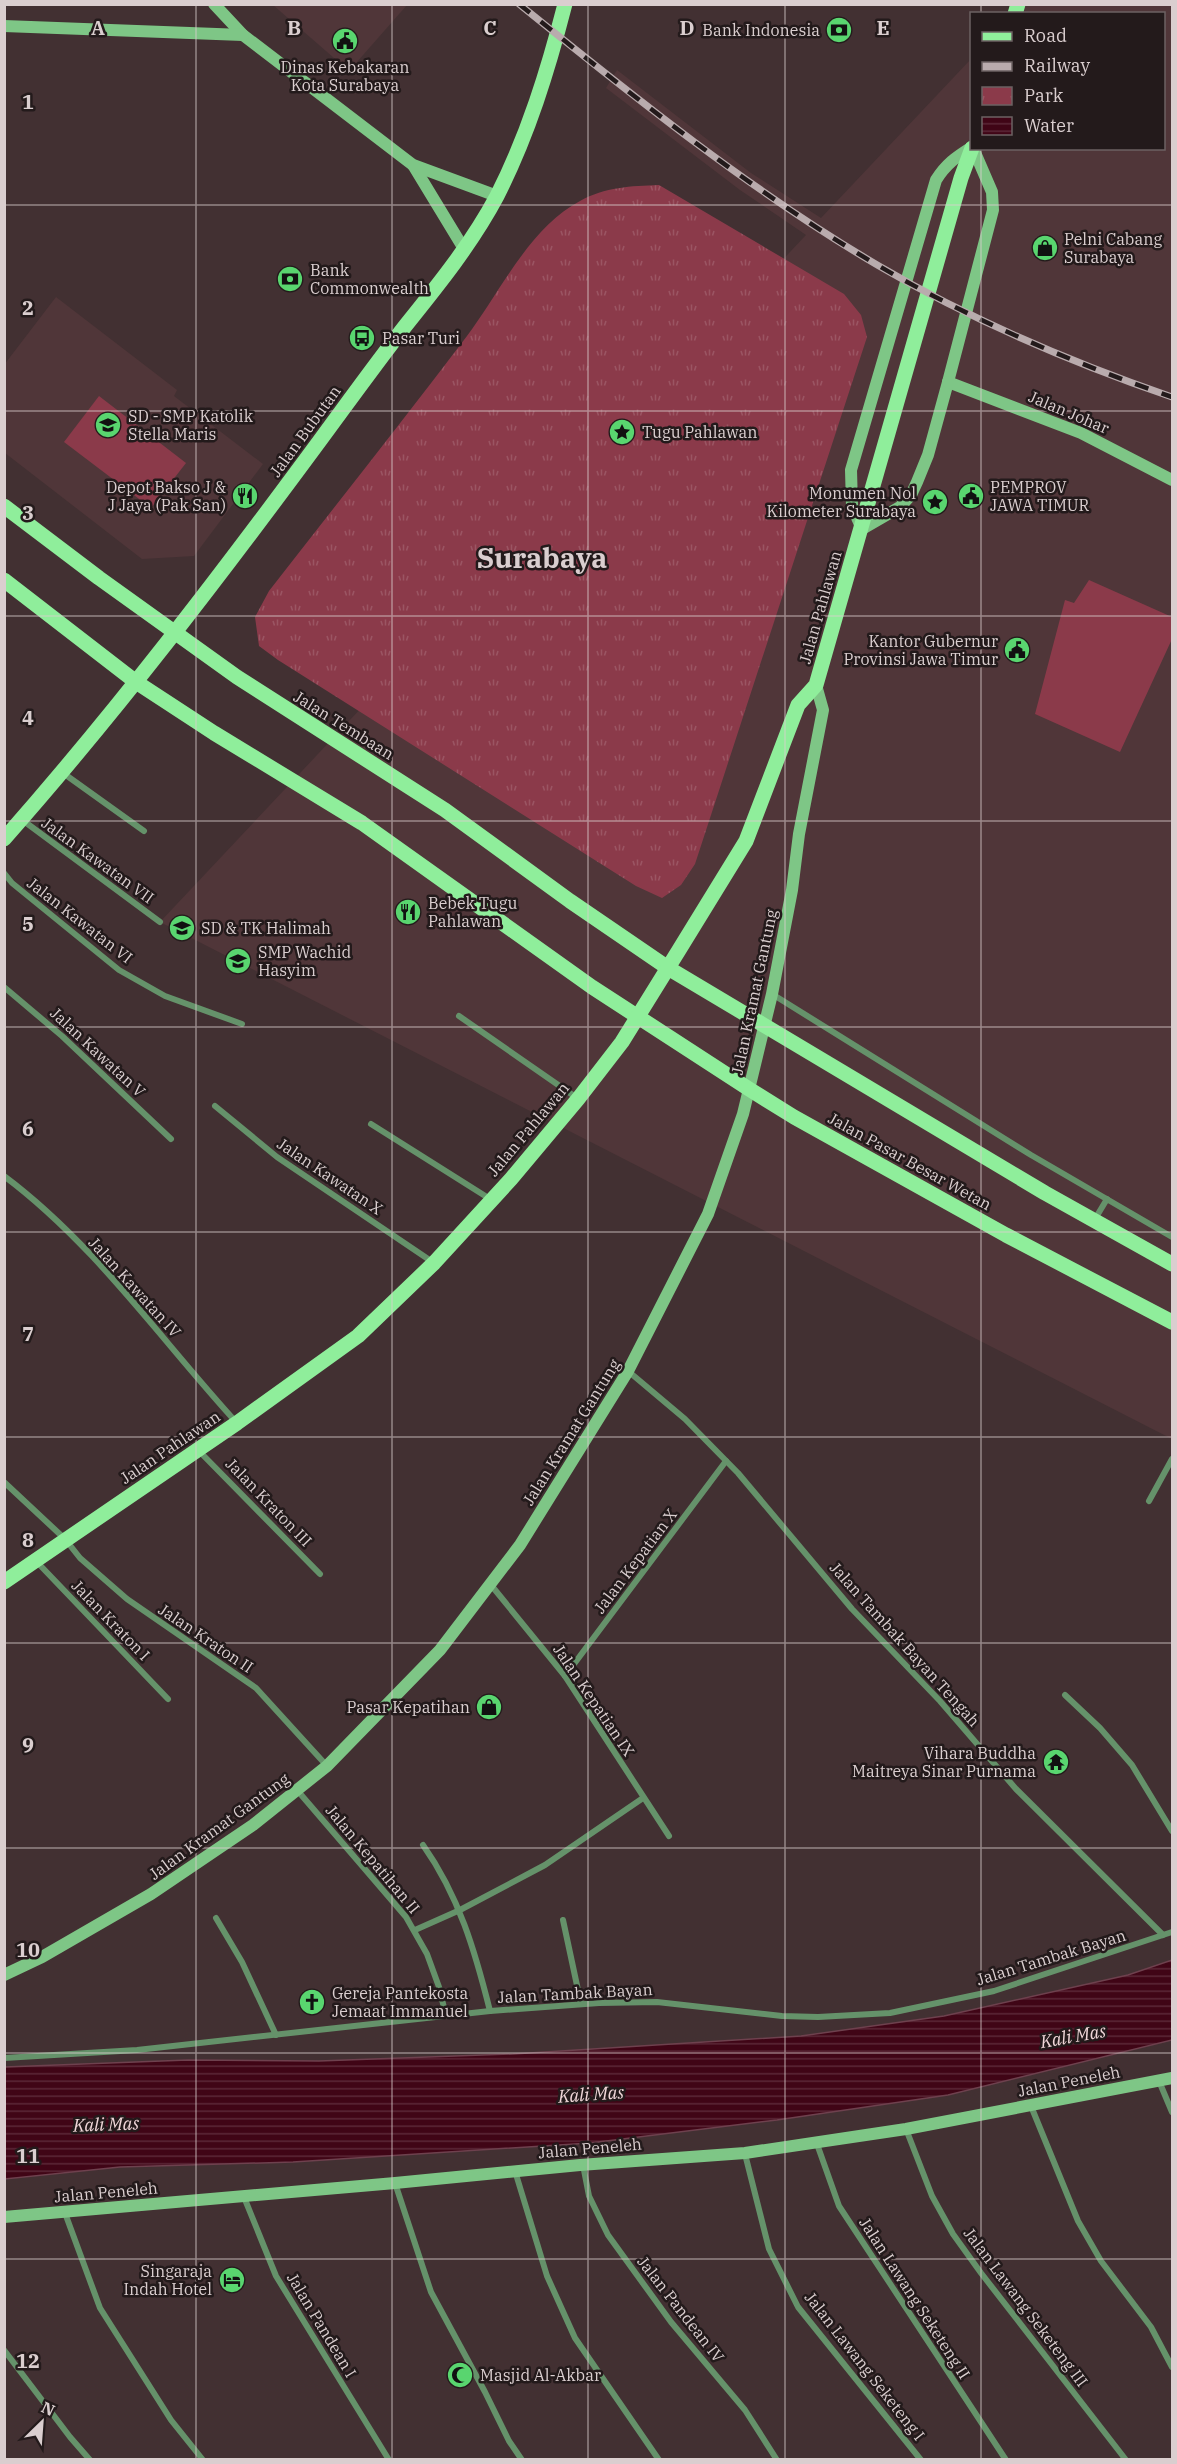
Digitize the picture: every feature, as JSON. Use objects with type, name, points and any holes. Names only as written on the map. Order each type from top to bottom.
[{"type":"main road","points":[[214,4],[243,35],[413,165],[496,196]]},
{"type":"main road","name":"Jalan Bubutan","points":[[6,834],[62,772],[175,633],[464,249],[496,196],[524,136],[546,78],[565,4]]},
{"type":"main road","points":[[4,26],[243,35]]},
{"type":"main road","points":[[970,149],[949,162],[936,180],[851,470],[852,506],[862,529],[900,507],[911,495],[928,455],[993,210],[992,192],[973,150]]},
{"type":"main road","name":"Jalan Pahlawan","points":[[4,1582],[237,1423],[358,1336],[434,1263],[511,1179],[622,1042],[746,841],[798,705],[816,685],[961,178],[971,150]]},
{"type":"main road","points":[[413,165],[464,249]]},
{"type":"main road","name":"Jalan Johar","points":[[948,382],[1081,433],[1173,480]]},
{"type":"main road","name":"Jalan Tembaan","points":[[4,506],[175,633],[276,703],[444,810],[668,968]]},
{"type":"main road","points":[[4,580],[136,682],[214,733],[362,823],[637,1018]]},
{"type":"main road","name":"Jalan Kramat Gantung","points":[[4,1975],[42,1957],[151,1894],[252,1826],[327,1766],[440,1650],[520,1545],[628,1371],[708,1214],[749,1089],[772,994],[823,710],[816,685]]},
{"type":"main road","points":[[668,968],[1094,1221],[1173,1264]]},
{"type":"main road","name":"Jalan Pasar Besar Wetan","points":[[637,1018],[794,1117],[986,1224],[1173,1322]]},
{"type":"main road","name":"Jalan Peneleh","points":[[4,2217],[244,2197],[583,2164],[745,2153],[906,2129],[1173,2078]]},
{"type":"street","points":[[62,772],[144,831]]},
{"type":"street","name":"Jalan Kawatan VII","points":[[20,819],[160,922]]},
{"type":"street","name":"Jalan Kawatan VI","points":[[4,873],[12,883],[119,970],[165,996],[242,1024]]},
{"type":"street","name":"Jalan Kawatan V","points":[[4,987],[62,1036],[171,1139]]},
{"type":"street","points":[[772,994],[1031,1155],[1173,1237]]},
{"type":"street","points":[[459,1016],[578,1099]]},
{"type":"street","name":"Jalan Kawatan X","points":[[215,1106],[277,1157],[434,1263]]},
{"type":"street","points":[[371,1124],[490,1200]]},
{"type":"street","name":"Jalan Kawatan IV","points":[[4,1176],[58,1223],[127,1293],[237,1423]]},
{"type":"street","points":[[1094,1221],[1107,1199]]},
{"type":"street","name":"Jalan Tambak Bayan Tengah","points":[[628,1371],[685,1419],[726,1461],[852,1609],[940,1701],[1016,1789],[1163,1935]]},
{"type":"street","name":"Jalan Kraton III","points":[[198,1450],[320,1574]]},
{"type":"street","points":[[1149,1501],[1173,1459]]},
{"type":"street","name":"Jalan Kepatian X","points":[[565,1676],[726,1461]]},
{"type":"street","name":"Jalan Kraton II","points":[[4,1482],[65,1539],[80,1558],[127,1599],[256,1688],[327,1766]]},
{"type":"street","name":"Jalan Kraton I","points":[[35,1560],[168,1700]]},
{"type":"street","name":"Jalan Kepatian IX","points":[[491,1585],[565,1676],[669,1836]]},
{"type":"street","points":[[1065,1695],[1100,1728],[1132,1765],[1173,1831]]},
{"type":"street","name":"Jalan Kepatihan II","points":[[297,1790],[397,1905],[415,1930],[439,1987],[446,2016]]},
{"type":"street","points":[[415,1930],[460,1910],[545,1865],[644,1798]]},
{"type":"street","points":[[423,1845],[450,1887],[460,1910],[473,1946],[490,2011]]},
{"type":"street","points":[[216,1918],[242,1962],[276,2035]]},
{"type":"street","points":[[563,1920],[581,2004]]},
{"type":"street","name":"Jalan Tambak Bayan","points":[[4,2058],[137,2050],[490,2011],[581,2004],[657,2002],[791,2016],[890,2013],[994,1991],[1173,1932]]},
{"type":"street","points":[[1159,2081],[1173,2112]]},
{"type":"street","points":[[1030,2105],[1078,2221],[1101,2261],[1151,2327],[1173,2367]]},
{"type":"street","name":"Jalan Lawang Seketeng III","points":[[906,2129],[932,2196],[953,2234],[1126,2460]]},
{"type":"street","name":"Jalan Lawang Seketeng II","points":[[817,2144],[839,2206],[1006,2460]]},
{"type":"street","name":"Jalan Lawang Seketeng I","points":[[745,2153],[769,2249],[798,2307],[921,2460]]},
{"type":"street","name":"Jalan Pandean IV","points":[[583,2164],[589,2196],[608,2235],[671,2322],[745,2410],[777,2460]]},
{"type":"street","points":[[515,2171],[547,2276],[575,2338],[659,2460]]},
{"type":"street","points":[[395,2183],[431,2292],[509,2441],[522,2460]]},
{"type":"street","name":"Jalan Pandean I","points":[[244,2197],[276,2276],[389,2460]]},
{"type":"street","points":[[64,2212],[100,2308],[171,2420],[203,2460]]},
{"type":"street","points":[[4,2350],[90,2460]]},
{"type":"shaded area","name":"Dinas Kebakaran Kota Surabaya","points":[[273,5],[407,5],[349,71]]},
{"type":"shaded area","points":[[1023,5],[1172,5],[1172,1439],[160,922],[806,235],[740,190],[606,88],[617,70],[751,173],[821,218],[970,60],[970,150],[1165,150],[1165,12],[1015,12]]},
{"type":"shaded area","name":"SD - SMP Katolik Stella Maris","points":[[56,297],[177,390],[174,396],[263,464],[194,556],[142,559],[5,453],[4,365]]},
{"type":"green space","points":[[659,185],[844,294],[861,315],[867,337],[695,864],[681,885],[662,898],[636,886],[278,660],[259,646],[255,617],[269,591],[467,336],[517,262],[546,227],[562,212],[589,196],[628,187]]},
{"type":"green space","points":[[99,396],[186,463],[151,508],[64,442]]},
{"type":"green space","points":[[1089,580],[1172,617],[1172,639],[1120,752],[1035,714],[1065,600],[1074,603]]},
{"type":"water","name":"Kali Mas","points":[[1172,1960],[1172,2040],[948,2095],[777,2120],[590,2143],[293,2162],[120,2167],[5,2179],[5,2067],[188,2060],[319,2061],[513,2054],[801,2036],[944,2016],[1128,1975]]},
{"type":"railway","points":[[519,4],[606,74],[739,175],[831,237],[879,266],[949,304],[1022,339],[1097,370],[1172,397]]},
{"type":"place","name":"Bank Indonesia","points":[[839,30]]},
{"type":"place","name":"Dinas Kebakaran Kota Surabaya","points":[[345,41]]},
{"type":"place","name":"Pelni Cabang Surabaya","points":[[1045,248]]},
{"type":"place","name":"Bank Commonwealth","points":[[290,279]]},
{"type":"place","name":"Pasar Turi","points":[[362,338]]},
{"type":"place","name":"SD - SMP Katolik Stella Maris","points":[[108,425]]},
{"type":"place","name":"Tugu Pahlawan","points":[[622,432]]},
{"type":"place","name":"Depot Bakso J & J Jaya (Pak San)","points":[[245,496]]},
{"type":"place","name":"PEMPROV JAWA TIMUR","points":[[971,496]]},
{"type":"place","name":"Monumen Nol Kilometer Surabaya","points":[[935,502]]},
{"type":"place","name":"Kantor Gubernur Provinsi Jawa Timur","points":[[1017,650]]},
{"type":"place","name":"Bebek Tugu Pahlawan","points":[[408,912]]},
{"type":"place","name":"SD & TK Halimah","points":[[182,928]]},
{"type":"place","name":"SMP Wachid Hasyim","points":[[238,961]]},
{"type":"place","name":"Pasar Kepatihan","points":[[489,1707]]},
{"type":"place","name":"Vihara Buddha Maitreya Sinar Purnama","points":[[1056,1762]]},
{"type":"place","name":"Gereja Pantekosta Jemaat Immanuel","points":[[312,2002]]},
{"type":"place","name":"Singaraja Indah Hotel","points":[[232,2280]]},
{"type":"place","name":"Masjid Al-Akbar","points":[[460,2375]]},
{"type":"district","name":"Surabaya","points":[[542,557]]}]
